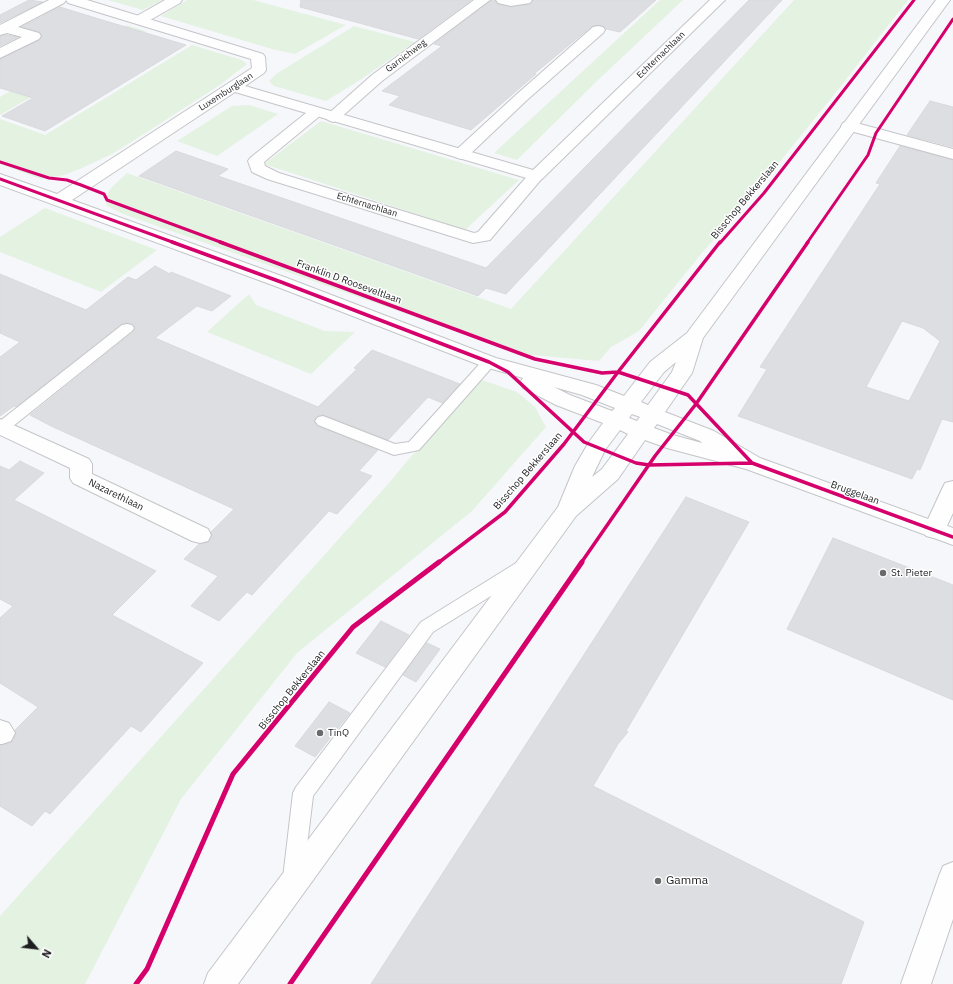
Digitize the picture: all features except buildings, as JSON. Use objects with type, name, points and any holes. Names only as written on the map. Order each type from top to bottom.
[{"type":"street","points":[[3,30],[59,0]]},
{"type":"street","name":"Luxemburglaan","points":[[60,200],[259,70],[258,57],[73,0]]},
{"type":"street","points":[[140,20],[175,0]]},
{"type":"street","name":"Garnichweg","points":[[333,117],[378,78],[483,0]]},
{"type":"street","points":[[503,0],[511,2],[525,0]]},
{"type":"street","name":"Echternachlaan","points":[[316,112],[256,161],[258,169],[273,176],[473,238],[484,236],[536,176],[718,0]]},
{"type":"street","points":[[568,510],[596,447],[657,367],[694,337],[943,0]]},
{"type":"street","points":[[0,54],[34,36],[3,30]]},
{"type":"street","points":[[461,154],[522,97],[598,30]]},
{"type":"street","points":[[234,86],[316,112],[536,176]]},
{"type":"street","points":[[849,126],[953,154]]},
{"type":"street","points":[[0,179],[281,282],[489,362],[589,390],[628,405]]},
{"type":"street","points":[[219,984],[568,510],[610,474],[642,431],[682,373],[694,337]]},
{"type":"street","points":[[489,362],[563,400],[616,421]]},
{"type":"street","name":"Bruggelaan","points":[[628,405],[707,436],[752,463]]},
{"type":"street","name":"Bruggelaan","points":[[616,421],[667,441],[752,463],[944,534]]},
{"type":"street","name":"Nazarethlaan","points":[[1,427],[80,464],[81,478],[200,535]]},
{"type":"street","points":[[944,534],[953,489]]},
{"type":"street","points":[[916,984],[953,876]]},
{"type":"lane","points":[[1,427],[127,328]]},
{"type":"lane","points":[[323,420],[394,450],[414,446],[489,362]]},
{"type":"lane","points":[[292,885],[303,793],[307,786],[427,627],[528,564]]},
{"type":"green space","points":[[108,0],[162,0],[143,10]]},
{"type":"green space","points":[[187,0],[253,0],[346,25],[295,54],[272,49],[161,16]]},
{"type":"green space","points":[[660,0],[683,0],[597,81],[517,160],[494,153]]},
{"type":"green space","points":[[794,0],[908,0],[748,201],[701,254],[639,331],[611,347],[599,361],[520,354],[123,214],[107,206],[105,200],[110,189],[127,173],[511,309]]},
{"type":"green space","points":[[126,25],[146,31],[0,115],[0,97]]},
{"type":"green space","points":[[354,26],[415,42],[360,80],[326,101],[274,86],[269,81],[276,74]]},
{"type":"green space","points":[[192,45],[242,60],[247,64],[220,85],[147,132],[112,154],[82,168],[64,175],[41,179],[0,164],[0,119],[45,135]]},
{"type":"green space","points":[[249,105],[278,114],[217,156],[177,141],[232,106]]},
{"type":"green space","points":[[321,121],[519,180],[465,230],[264,164]]},
{"type":"green space","points":[[45,208],[157,250],[101,292],[0,252],[0,237]]},
{"type":"green space","points":[[249,294],[256,305],[325,331],[355,332],[311,374],[207,332]]},
{"type":"green space","points":[[482,380],[517,392],[535,407],[546,427],[472,511],[297,653],[181,799],[85,984],[0,984],[0,916],[408,460]]},
{"type":"cycle path","name":"Bisschop Bekkerslaan","points":[[136,984],[147,969],[233,774],[353,627],[505,512],[564,444],[618,372],[729,231],[764,193],[914,0]]},
{"type":"cycle path","points":[[290,984],[655,456],[696,404],[868,155],[876,133],[953,19]]},
{"type":"cycle path","name":"Franklin D Rooseveltlaan","points":[[0,162],[49,178],[67,180],[81,185],[104,194],[107,200],[535,359],[602,373],[618,372],[688,395],[752,463]]},
{"type":"cycle path","points":[[0,179],[281,282],[489,362],[508,372],[584,442],[636,463],[649,465],[752,463],[953,537]]},
{"type":"place","name":"St. Pieter","points":[[883,573]]},
{"type":"place","name":"TinQ","points":[[320,733]]},
{"type":"place","name":"Gamma","points":[[658,881]]}]
